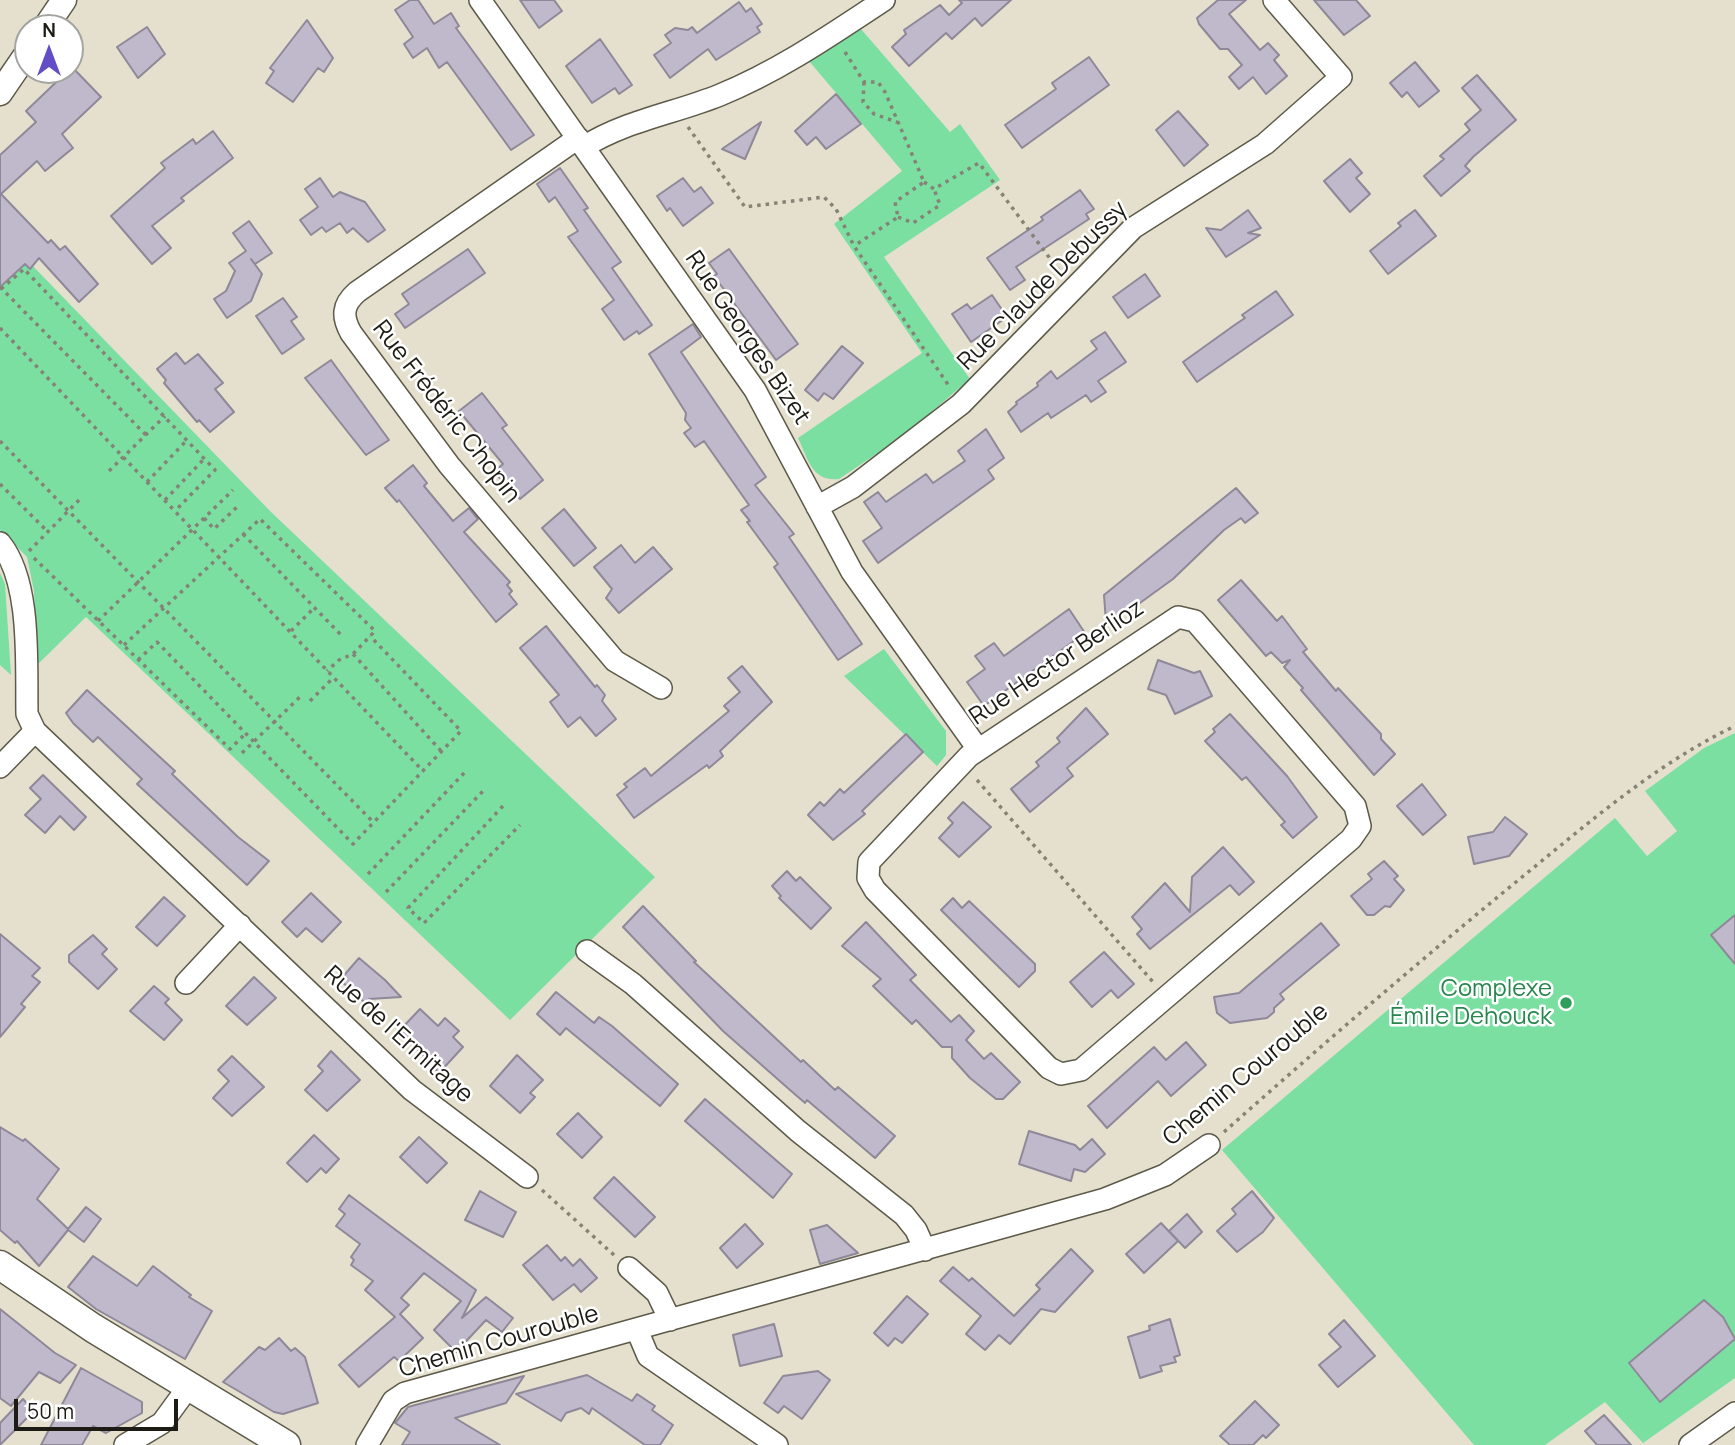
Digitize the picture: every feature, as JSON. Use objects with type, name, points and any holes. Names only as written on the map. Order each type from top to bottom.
[{"type":"main road","points":[[0,1265],[256,1445]]},
{"type":"main road","points":[[0,1286],[76,1338],[286,1445]]},
{"type":"street","name":"Rue Georges Bizet","points":[[480,0],[755,390],[864,590],[978,749]]},
{"type":"street","points":[[581,142],[677,111],[773,70],[884,0]]},
{"type":"street","name":"Rue Claude Debussy","points":[[817,508],[853,487],[961,404],[1133,228],[1254,152],[1340,77],[1274,0]]},
{"type":"street","points":[[0,93],[14,72]]},
{"type":"street","name":"Rue Frédéric Chopin","points":[[581,142],[357,292],[348,300],[344,316],[351,333],[427,438],[615,661],[661,688]]},
{"type":"street","points":[[0,766],[35,731],[27,714],[19,582],[10,556],[9,543]]},
{"type":"street","name":"Rue Hector Berlioz","points":[[1188,617],[1195,621],[1355,806],[1360,821],[1355,835],[1082,1070],[1068,1075],[1055,1072],[874,890],[867,873],[871,856],[961,762],[978,749],[1168,621],[1188,617]]},
{"type":"street","name":"Rue de l'Ermitage","points":[[35,731],[423,1100],[527,1177]]},
{"type":"street","points":[[186,983],[240,925]]},
{"type":"street","points":[[587,951],[620,973],[798,1131],[904,1215],[916,1230],[925,1250]]},
{"type":"street","name":"Chemin Courouble","points":[[367,1445],[393,1401],[405,1393],[1118,1195],[1165,1175],[1209,1145]]},
{"type":"street","points":[[629,1268],[656,1293],[670,1320]]},
{"type":"street","points":[[637,1330],[648,1356],[777,1445]]},
{"type":"street","points":[[125,1445],[163,1423],[184,1393]]},
{"type":"street","points":[[1690,1445],[1735,1413]]},
{"type":"path","points":[[833,34],[864,82],[863,102],[874,114],[897,122]]},
{"type":"path","points":[[864,82],[878,82],[924,182],[934,189],[940,205],[913,223],[898,217]]},
{"type":"path","points":[[677,111],[745,207],[824,197],[836,209],[854,246],[961,404]]},
{"type":"path","points":[[934,189],[979,163],[1038,238],[1072,290]]},
{"type":"path","points":[[898,217],[895,202],[924,182]]},
{"type":"path","points":[[854,246],[898,217]]},
{"type":"path","points":[[146,435],[1,288],[24,269],[215,470],[175,511]]},
{"type":"path","points":[[0,328],[423,771]]},
{"type":"path","points":[[109,471],[165,416]]},
{"type":"path","points":[[146,482],[187,440]]},
{"type":"path","points":[[0,441],[374,823]]},
{"type":"path","points":[[164,500],[204,459]]},
{"type":"path","points":[[0,484],[48,532]]},
{"type":"path","points":[[98,621],[233,490]]},
{"type":"path","points":[[28,553],[80,499]]},
{"type":"path","points":[[204,518],[214,529],[239,505]]},
{"type":"path","points":[[124,645],[260,519],[375,631],[353,654],[339,660],[327,671]]},
{"type":"path","points":[[243,534],[342,636]]},
{"type":"path","points":[[9,543],[28,553],[230,749],[246,733]]},
{"type":"path","points":[[291,632],[314,608]]},
{"type":"path","points":[[138,660],[157,642],[353,844],[461,731],[370,636]]},
{"type":"path","points":[[353,654],[442,752]]},
{"type":"path","points":[[310,701],[334,677]]},
{"type":"path","points":[[242,753],[303,694]]},
{"type":"path","name":"Chemin Courouble","points":[[1209,1145],[1342,1027],[1581,829],[1686,751],[1735,726]]},
{"type":"path","points":[[961,762],[1166,997]]},
{"type":"path","points":[[368,874],[467,771]]},
{"type":"path","points":[[386,892],[485,789]]},
{"type":"path","points":[[503,806],[408,908],[424,923],[520,825]]},
{"type":"path","points":[[527,1177],[629,1268]]},
{"type":"green space","points":[[861,29],[950,132],[960,124],[1000,180],[884,257],[970,379],[903,436],[839,479],[830,479],[812,468],[798,438],[922,353],[834,224],[902,171],[809,61]]},
{"type":"green space","points":[[28,261],[270,511],[655,877],[510,1020],[86,617],[37,665],[34,591],[27,557],[0,530],[0,276]]},
{"type":"green space","points":[[0,573],[5,584],[11,675],[0,665]]},
{"type":"green space","points":[[884,649],[946,731],[946,755],[937,766],[844,676]]},
{"type":"green space","name":"Complexe Émile Dehouck","points":[[1735,733],[1735,1378],[1643,1443],[1605,1402],[1545,1445],[1474,1445],[1222,1150],[1615,818],[1647,856],[1677,831],[1645,791],[1704,748]]},
{"type":"building","points":[[410,0],[418,0],[434,24],[451,13],[459,26],[456,28],[534,135],[511,150],[447,62],[439,68],[427,48],[413,58],[404,44],[413,37],[395,10]]},
{"type":"building","points":[[520,0],[554,0],[562,11],[539,28]]},
{"type":"building","points":[[959,0],[1011,0],[982,26],[975,18],[952,39],[946,33],[909,66],[892,47],[906,34],[904,30],[940,5],[949,15],[962,3]]},
{"type":"building","points":[[1218,0],[1246,0],[1229,14],[1260,50],[1268,43],[1279,55],[1274,60],[1287,76],[1266,94],[1253,77],[1239,89],[1229,77],[1242,65],[1228,49],[1220,49],[1199,24],[1197,18]]},
{"type":"building","points":[[1314,0],[1356,0],[1370,16],[1344,35]]},
{"type":"building","points":[[739,2],[746,12],[751,8],[762,24],[757,27],[760,32],[716,60],[708,49],[670,78],[654,55],[671,43],[665,35],[675,28],[688,30],[692,27],[697,33]]},
{"type":"building","points":[[307,20],[333,58],[324,72],[318,68],[293,102],[266,83],[274,71],[270,68]]},
{"type":"building","points":[[147,27],[165,54],[138,78],[117,47]]},
{"type":"building","points":[[600,39],[632,85],[619,94],[615,88],[592,103],[566,66]]},
{"type":"building","points":[[1089,57],[1109,85],[1022,148],[1005,125],[1056,89],[1052,83]]},
{"type":"building","points":[[1415,62],[1439,91],[1419,107],[1407,92],[1402,97],[1390,83]]},
{"type":"building","points":[[1477,75],[1516,120],[1473,157],[1465,166],[1470,171],[1441,196],[1424,176],[1444,159],[1440,156],[1470,130],[1465,124],[1481,110],[1462,88]]},
{"type":"building","points":[[84,79],[101,97],[62,134],[73,148],[45,171],[37,161],[1,194],[48,243],[51,240],[60,250],[65,246],[98,284],[79,302],[39,258],[30,269],[25,264],[0,287],[0,155],[36,122],[26,111],[54,84],[84,84]]},
{"type":"building","points":[[836,94],[861,124],[826,149],[816,137],[807,145],[795,131]]},
{"type":"building","points":[[1178,111],[1208,145],[1184,166],[1156,130]]},
{"type":"building","points":[[761,122],[745,159],[722,149]]},
{"type":"building","points":[[213,131],[233,158],[181,198],[184,201],[152,226],[171,248],[152,264],[111,216],[165,168],[161,163],[193,139],[196,144]]},
{"type":"building","points":[[1350,159],[1362,173],[1356,178],[1370,194],[1350,212],[1324,181]]},
{"type":"building","points":[[560,168],[588,208],[584,210],[621,262],[612,268],[652,325],[639,334],[637,331],[624,340],[602,309],[614,300],[568,237],[578,231],[555,197],[549,202],[537,184]]},
{"type":"building","points":[[320,178],[333,197],[340,192],[365,202],[385,230],[368,242],[353,228],[347,233],[340,223],[326,232],[322,227],[311,235],[300,220],[318,207],[305,189]]},
{"type":"building","points":[[683,178],[694,192],[701,187],[713,203],[683,226],[670,208],[667,211],[657,196]]},
{"type":"building","points":[[1080,190],[1094,209],[1086,214],[1089,219],[1016,267],[1025,280],[1010,290],[987,258],[1043,220],[1041,217]]},
{"type":"building","points":[[1248,210],[1261,228],[1248,233],[1260,235],[1226,257],[1206,228],[1221,230]]},
{"type":"building","points":[[1415,210],[1436,236],[1388,274],[1370,251],[1401,226],[1398,223]]},
{"type":"building","points":[[249,221],[272,253],[255,264],[251,259],[262,274],[251,301],[227,318],[214,299],[226,291],[235,271],[229,263],[246,251],[233,233]]},
{"type":"building","points":[[468,249],[485,273],[405,328],[395,314],[409,304],[402,294]]},
{"type":"building","points":[[729,249],[798,344],[776,360],[714,276],[717,274],[709,263]]},
{"type":"building","points":[[1145,274],[1160,296],[1128,318],[1113,297]]},
{"type":"building","points":[[1276,291],[1293,315],[1197,382],[1183,362],[1245,318],[1242,315]]},
{"type":"building","points":[[992,295],[1007,317],[971,342],[952,314],[967,304],[971,309]]},
{"type":"building","points":[[283,298],[297,317],[291,321],[304,339],[282,354],[256,316]]},
{"type":"building","points":[[693,324],[701,337],[681,352],[766,477],[755,485],[794,534],[789,537],[862,644],[838,660],[774,567],[778,564],[747,522],[750,521],[741,510],[749,505],[704,441],[695,447],[684,433],[691,428],[685,420],[686,413],[649,354]]},
{"type":"building","points":[[1105,332],[1126,362],[1098,381],[1106,392],[1091,402],[1086,395],[1051,418],[1048,413],[1021,432],[1008,412],[1016,402],[1038,386],[1037,383],[1051,371],[1057,379],[1097,349],[1091,341]]},
{"type":"building","points":[[842,346],[863,363],[833,399],[824,393],[818,401],[805,390]]},
{"type":"building","points":[[176,353],[185,364],[198,354],[223,383],[215,389],[234,412],[210,432],[199,420],[197,422],[164,383],[166,380],[157,369]]},
{"type":"building","points":[[331,360],[389,440],[366,455],[305,378]]},
{"type":"building","points":[[482,393],[507,425],[502,428],[543,480],[520,499],[494,472],[503,464],[459,411]]},
{"type":"building","points":[[986,429],[1004,458],[988,470],[994,479],[878,563],[863,541],[882,528],[864,502],[878,492],[886,502],[926,474],[933,483],[965,461],[958,451]]},
{"type":"building","points":[[413,465],[427,483],[424,486],[453,521],[469,508],[478,519],[464,532],[510,582],[507,585],[512,591],[509,594],[517,604],[496,622],[399,500],[397,502],[385,488]]},
{"type":"building","points":[[1236,488],[1258,513],[1245,523],[1241,518],[1224,530],[1173,579],[1133,608],[1106,622],[1104,595]]},
{"type":"building","points":[[564,509],[596,548],[574,566],[542,528]]},
{"type":"building","points":[[621,545],[635,563],[653,547],[672,569],[619,613],[606,598],[612,589],[594,567]]},
{"type":"building","points":[[1241,580],[1277,621],[1282,616],[1307,649],[1303,652],[1336,691],[1338,688],[1381,734],[1381,739],[1395,754],[1374,775],[1284,667],[1290,660],[1282,663],[1271,652],[1266,656],[1218,600]]},
{"type":"building","points":[[1069,609],[1085,633],[984,706],[967,682],[985,669],[975,656],[994,643],[1004,656]]},
{"type":"building","points":[[546,626],[595,687],[597,685],[605,695],[602,701],[616,719],[596,736],[580,717],[568,727],[550,702],[559,695],[520,648]]},
{"type":"building","points":[[1158,660],[1194,673],[1200,671],[1212,696],[1175,714],[1166,695],[1148,689]]},
{"type":"building","points":[[742,666],[772,702],[720,751],[723,756],[709,768],[707,765],[634,818],[617,795],[627,787],[624,784],[645,768],[651,776],[729,711],[724,706],[740,692],[728,678]]},
{"type":"building","points":[[87,690],[175,771],[172,774],[238,837],[269,861],[247,885],[137,784],[142,779],[98,737],[93,742],[73,723],[66,713]]},
{"type":"building","points":[[1086,708],[1108,734],[1067,768],[1073,776],[1030,812],[1011,789],[1039,766],[1036,762],[1060,742],[1057,738]]},
{"type":"building","points":[[1230,714],[1287,776],[1317,817],[1293,838],[1281,825],[1285,822],[1246,777],[1242,780],[1205,741],[1215,732],[1213,729]]},
{"type":"building","points":[[906,734],[923,752],[862,811],[865,814],[833,840],[808,815],[820,802],[824,806],[840,789],[844,793]]},
{"type":"building","points":[[43,775],[86,817],[74,830],[60,816],[45,833],[25,815],[41,799],[30,788]]},
{"type":"building","points":[[1422,784],[1446,815],[1423,835],[1397,806]]},
{"type":"building","points":[[963,802],[991,827],[959,857],[939,838],[953,823],[948,818]]},
{"type":"building","points":[[1505,817],[1527,834],[1509,856],[1474,864],[1468,837],[1493,832]]},
{"type":"building","points":[[1223,847],[1254,882],[1239,895],[1230,885],[1150,949],[1137,934],[1142,929],[1132,917],[1165,883],[1190,912],[1192,877]]},
{"type":"building","points":[[1384,861],[1398,876],[1394,879],[1404,890],[1390,907],[1385,906],[1374,915],[1367,915],[1351,896],[1372,879],[1368,874]]},
{"type":"building","points":[[787,871],[796,881],[800,877],[831,908],[811,929],[779,898],[781,896],[772,886]]},
{"type":"building","points":[[311,893],[341,922],[322,942],[306,928],[297,937],[282,922]]},
{"type":"building","points":[[164,897],[185,916],[157,946],[136,927]]},
{"type":"building","points":[[953,898],[962,908],[969,901],[1035,964],[1035,971],[1019,987],[941,910]]},
{"type":"building","points":[[643,906],[696,961],[694,962],[801,1062],[803,1060],[835,1090],[838,1087],[895,1136],[875,1158],[807,1100],[805,1103],[723,1031],[623,927]]},
{"type":"building","points":[[1735,915],[1735,964],[1711,935]]},
{"type":"building","points":[[866,922],[916,975],[910,980],[951,1022],[959,1015],[974,1031],[966,1040],[984,1059],[991,1053],[1020,1082],[1003,1099],[996,1099],[970,1078],[952,1058],[952,1047],[942,1047],[916,1020],[912,1024],[873,986],[881,979],[842,946]]},
{"type":"building","points":[[1321,923],[1339,945],[1280,994],[1284,999],[1274,1008],[1274,1012],[1267,1018],[1230,1023],[1217,1013],[1214,997],[1239,993]]},
{"type":"building","points":[[0,934],[40,968],[32,976],[40,982],[21,1004],[25,1007],[0,1037]]},
{"type":"building","points":[[93,935],[107,949],[102,954],[117,969],[98,989],[69,962],[69,955]]},
{"type":"building","points":[[1104,952],[1134,984],[1118,998],[1111,990],[1092,1007],[1070,982]]},
{"type":"building","points":[[359,958],[401,997],[369,999],[365,1003],[340,980]]},
{"type":"building","points":[[254,977],[276,998],[247,1025],[226,1006]]},
{"type":"building","points":[[154,986],[169,999],[165,1003],[182,1020],[164,1040],[130,1011]]},
{"type":"building","points":[[556,992],[594,1023],[599,1017],[612,1026],[678,1084],[660,1106],[566,1028],[560,1035],[537,1014]]},
{"type":"building","points":[[420,1009],[438,1026],[445,1018],[459,1031],[453,1037],[463,1047],[439,1073],[400,1030]]},
{"type":"building","points":[[1186,1042],[1206,1065],[1171,1096],[1158,1081],[1107,1128],[1088,1106],[1154,1047],[1166,1060]]},
{"type":"building","points":[[331,1051],[360,1080],[327,1111],[305,1090],[323,1071],[318,1066]]},
{"type":"building","points":[[517,1055],[543,1080],[530,1093],[535,1097],[520,1113],[490,1086]]},
{"type":"building","points":[[232,1056],[264,1087],[232,1116],[213,1098],[229,1081],[218,1070]]},
{"type":"building","points":[[705,1099],[792,1174],[773,1198],[685,1121]]},
{"type":"building","points":[[578,1113],[602,1137],[582,1158],[557,1134]]},
{"type":"building","points":[[0,1127],[23,1141],[25,1139],[59,1169],[37,1199],[68,1229],[86,1207],[101,1219],[84,1242],[68,1230],[39,1266],[17,1241],[15,1243],[0,1230]]},
{"type":"building","points":[[1029,1131],[1075,1145],[1080,1150],[1092,1139],[1105,1154],[1085,1172],[1074,1169],[1071,1181],[1019,1164]]},
{"type":"building","points":[[314,1135],[339,1159],[326,1173],[321,1168],[307,1182],[287,1163]]},
{"type":"building","points":[[419,1137],[447,1163],[427,1183],[400,1157]]},
{"type":"building","points":[[614,1177],[655,1217],[635,1237],[594,1198]]},
{"type":"building","points":[[480,1191],[516,1212],[503,1237],[465,1220]]},
{"type":"building","points":[[1252,1191],[1274,1218],[1263,1232],[1237,1252],[1217,1231],[1236,1214],[1232,1209]]},
{"type":"building","points":[[349,1195],[476,1290],[462,1318],[486,1297],[513,1318],[502,1332],[486,1320],[456,1352],[434,1330],[461,1301],[424,1273],[401,1298],[409,1305],[400,1314],[423,1338],[399,1361],[394,1357],[359,1387],[339,1365],[395,1317],[365,1290],[373,1281],[351,1265],[354,1260],[351,1257],[360,1244],[336,1226],[345,1214],[339,1209]]},
{"type":"building","points":[[1187,1214],[1202,1232],[1185,1248],[1169,1231]]},
{"type":"building","points":[[1161,1223],[1178,1241],[1144,1273],[1126,1254]]},
{"type":"building","points":[[745,1224],[763,1244],[737,1268],[720,1248]]},
{"type":"building","points":[[827,1225],[858,1253],[820,1264],[810,1230]]},
{"type":"building","points":[[547,1245],[561,1261],[565,1257],[573,1266],[580,1259],[597,1278],[581,1292],[574,1284],[553,1300],[523,1265]]},
{"type":"building","points":[[1071,1249],[1093,1271],[1055,1312],[1041,1309],[1010,1344],[999,1335],[985,1350],[966,1334],[981,1316],[940,1281],[953,1267],[969,1281],[972,1278],[1014,1316],[1040,1289],[1036,1285]]},
{"type":"building","points":[[93,1256],[137,1286],[153,1266],[191,1295],[189,1297],[212,1311],[185,1359],[96,1309],[68,1287]]},
{"type":"building","points":[[907,1296],[928,1314],[902,1343],[895,1338],[888,1346],[874,1333]]},
{"type":"building","points":[[1704,1300],[1723,1317],[1735,1339],[1660,1402],[1629,1363]]},
{"type":"building","points":[[0,1309],[55,1353],[76,1365],[60,1383],[39,1372],[11,1406],[0,1398]]},
{"type":"building","points":[[1170,1319],[1180,1355],[1174,1357],[1176,1362],[1160,1366],[1162,1371],[1140,1378],[1128,1337],[1150,1330],[1149,1326]]},
{"type":"building","points":[[1344,1320],[1375,1356],[1338,1387],[1319,1365],[1341,1347],[1329,1334]]},
{"type":"building","points":[[774,1324],[782,1356],[740,1366],[733,1335]]},
{"type":"building","points":[[279,1338],[291,1351],[295,1348],[305,1357],[318,1403],[283,1414],[274,1412],[223,1382],[259,1347],[265,1350]]},
{"type":"building","points":[[81,1368],[142,1402],[142,1413],[106,1433],[93,1426],[82,1445],[41,1445]]},
{"type":"building","points":[[818,1371],[830,1380],[802,1419],[784,1406],[778,1413],[764,1403],[783,1376]]},
{"type":"building","points":[[587,1375],[632,1401],[637,1394],[655,1406],[652,1410],[673,1425],[660,1445],[645,1445],[592,1408],[589,1414],[581,1408],[566,1413],[561,1421],[516,1394]]},
{"type":"building","points":[[524,1376],[506,1403],[455,1418],[500,1445],[402,1445],[410,1432],[395,1423],[408,1407]]},
{"type":"building","points":[[23,1399],[34,1411],[0,1445],[0,1423]]},
{"type":"building","points":[[1255,1401],[1279,1425],[1266,1438],[1263,1435],[1253,1445],[1230,1445],[1220,1436]]},
{"type":"building","points":[[1604,1415],[1631,1445],[1597,1445],[1585,1431]]},
{"type":"place","name":"Complexe Émile Dehouck","points":[[1566,1003]]}]
